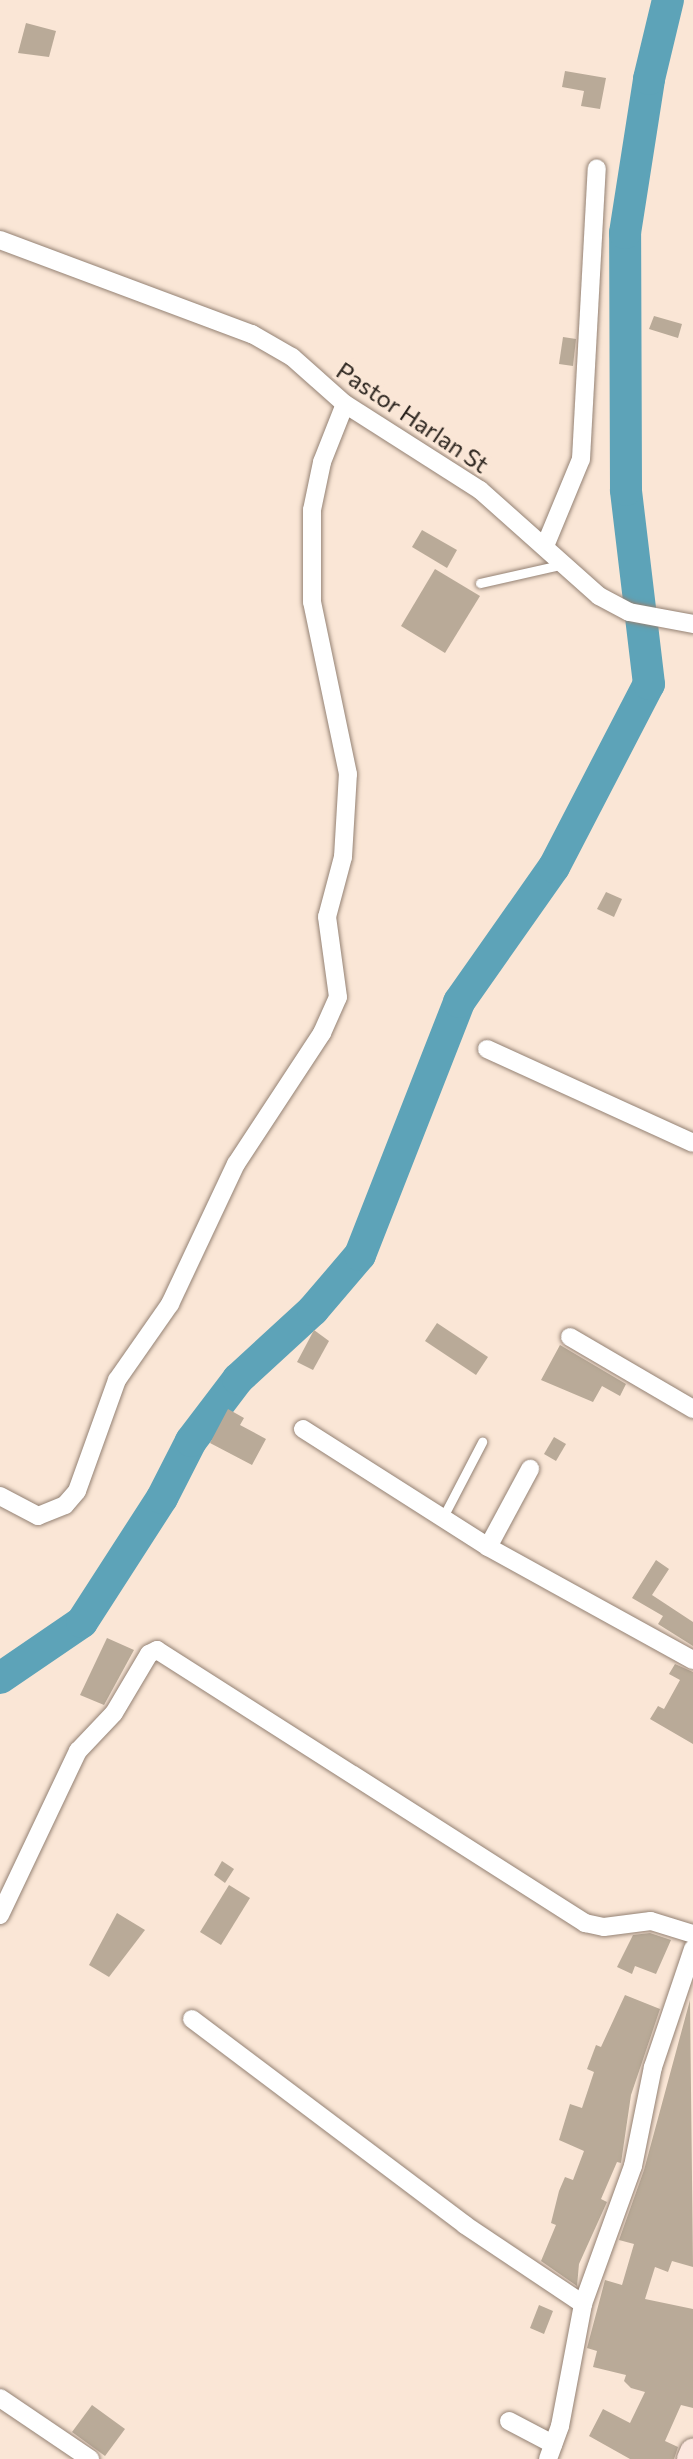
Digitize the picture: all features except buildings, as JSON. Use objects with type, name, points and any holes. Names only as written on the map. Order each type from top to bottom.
[{"type":"street","points":[[545,546],[581,459],[597,168]]},
{"type":"street","name":"Pastor Harlan St","points":[[0,240],[252,334],[292,357],[345,404],[468,482],[599,596],[629,612],[693,624]]},
{"type":"street","points":[[0,1496],[38,1516],[65,1505],[77,1491],[117,1380],[170,1304],[236,1164],[322,1033],[338,997],[327,917],[343,857],[348,774],[312,602],[312,510],[322,462],[345,404]]},
{"type":"street","points":[[487,1049],[693,1143]]},
{"type":"street","points":[[570,1337],[693,1409]]},
{"type":"street","points":[[303,1429],[488,1547],[693,1660]]},
{"type":"street","points":[[488,1547],[530,1469]]},
{"type":"street","points":[[0,1915],[78,1751],[114,1713],[149,1654],[157,1650],[585,1923],[604,1927],[651,1921],[693,1934]]},
{"type":"street","points":[[509,2421],[550,2452],[583,2304],[633,2166],[653,2067],[693,1949]]},
{"type":"street","points":[[192,2019],[465,2225],[583,2304]]},
{"type":"street","points":[[0,2398],[90,2459]]},
{"type":"street","points":[[690,2459],[693,2452]]},
{"type":"lane","points":[[480,583],[564,564]]},
{"type":"lane","points":[[443,1517],[482,1442]]},
{"type":"waterway","points":[[0,1678],[82,1622],[162,1498],[191,1441],[238,1379],[313,1310],[360,1255],[459,1002],[554,867],[649,684],[626,490],[625,233],[649,79],[668,0]]}]
